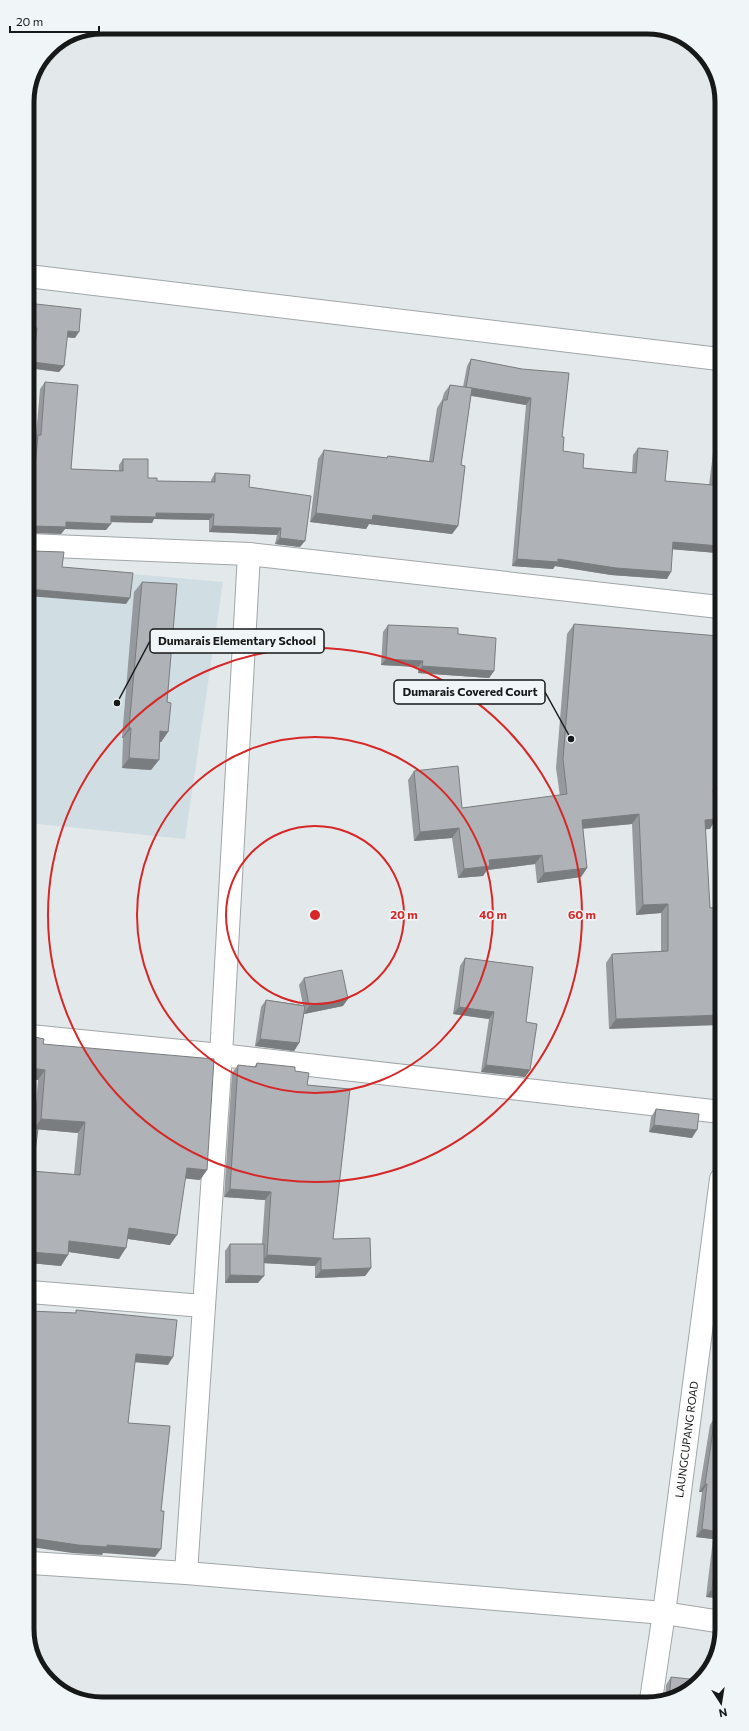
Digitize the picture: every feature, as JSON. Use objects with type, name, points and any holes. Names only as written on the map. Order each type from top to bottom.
[{"type":"street","points":[[34,277],[715,359]]},
{"type":"street","points":[[34,545],[248,554],[715,607]]},
{"type":"street","points":[[186,1573],[221,1055],[248,554]]},
{"type":"street","points":[[34,1036],[221,1055],[715,1111]]},
{"type":"street","name":"LAUNGCUPANG ROAD","points":[[651,1697],[664,1613],[715,1225]]},
{"type":"street","points":[[34,1292],[203,1306]]},
{"type":"street","points":[[34,1563],[186,1573],[664,1613],[715,1621]]},
{"type":"shaded area","points":[[34,566],[223,582],[185,839],[34,824]]},
{"type":"building","points":[[36,304],[81,309],[79,332],[68,331],[64,366],[34,362],[37,328],[34,327]]},
{"type":"building","points":[[471,359],[522,369],[569,373],[562,437],[564,437],[563,451],[584,454],[583,468],[636,473],[638,448],[668,451],[665,481],[713,485],[715,469],[715,546],[673,542],[671,572],[616,568],[558,559],[558,562],[517,559],[531,398],[466,387]]},
{"type":"building","points":[[45,382],[78,385],[71,469],[123,471],[123,459],[148,459],[148,478],[157,478],[157,481],[215,482],[215,473],[250,475],[249,487],[311,496],[305,541],[280,538],[281,528],[213,526],[214,514],[156,513],[156,517],[111,516],[111,524],[66,522],[66,527],[34,526],[34,467],[38,435],[41,435]]},
{"type":"building","points":[[450,385],[472,388],[461,465],[465,466],[458,526],[373,515],[372,520],[316,513],[324,450],[433,462],[443,400],[447,400]]},
{"type":"building","points":[[34,551],[64,552],[62,567],[133,573],[130,598],[34,590]]},
{"type":"building","points":[[142,582],[177,584],[167,702],[171,703],[168,732],[160,731],[159,760],[129,758],[131,728],[129,728]]},
{"type":"building","points":[[574,624],[715,636],[715,790],[713,790],[715,819],[705,820],[710,908],[715,908],[715,1015],[616,1019],[612,954],[668,951],[668,904],[643,905],[639,814],[582,820],[587,868],[544,873],[542,855],[489,860],[490,866],[464,869],[459,828],[420,832],[414,771],[458,766],[462,808],[567,794],[563,759]]},
{"type":"building","points":[[388,625],[458,628],[458,634],[496,638],[494,671],[422,666],[423,661],[386,659]]},
{"type":"building","points":[[465,958],[533,967],[526,1022],[537,1024],[530,1070],[486,1065],[494,1012],[459,1007]]},
{"type":"building","points":[[342,970],[348,999],[309,1006],[304,978]]},
{"type":"building","points":[[266,1000],[305,1006],[299,1043],[260,1039]]},
{"type":"building","points":[[34,1037],[44,1039],[43,1044],[214,1059],[207,1170],[187,1168],[177,1235],[129,1228],[126,1248],[69,1241],[68,1255],[34,1252],[34,1171],[80,1175],[85,1122],[41,1119],[45,1070],[34,1069]]},
{"type":"building","points":[[257,1063],[295,1067],[295,1071],[309,1073],[307,1085],[350,1089],[333,1239],[370,1238],[371,1268],[321,1270],[321,1258],[267,1255],[271,1192],[230,1189],[238,1065],[256,1067]]},
{"type":"building","points":[[656,1109],[699,1114],[697,1130],[654,1125]]},
{"type":"building","points":[[34,1128],[38,1129],[34,1159]]},
{"type":"building","points":[[230,1244],[264,1244],[264,1276],[230,1275]]},
{"type":"building","points":[[76,1310],[177,1320],[173,1357],[136,1354],[128,1423],[170,1426],[161,1511],[164,1511],[161,1549],[107,1545],[107,1547],[78,1545],[34,1538],[34,1311],[76,1313]]},
{"type":"building","points":[[715,1417],[715,1531],[702,1529],[707,1484],[705,1484]]},
{"type":"building","points":[[715,1565],[715,1589],[712,1589]]},
{"type":"building","points":[[671,1677],[693,1679],[685,1686],[670,1693]]},
{"type":"place","name":"Dumarais Elementary School","points":[[117,703]]},
{"type":"place","name":"Dumarais Covered Court","points":[[571,739]]}]
